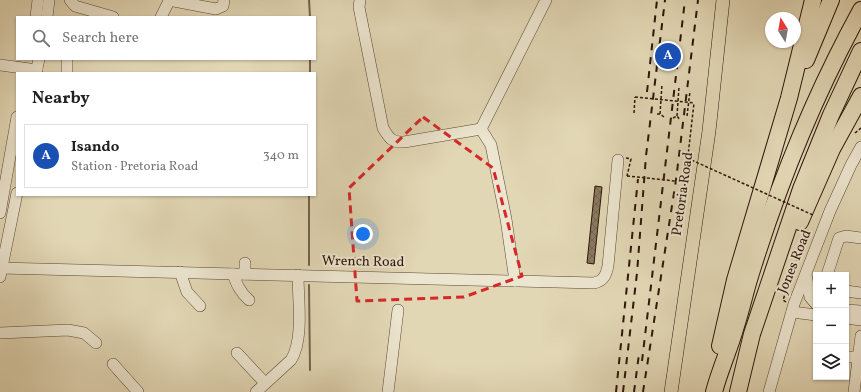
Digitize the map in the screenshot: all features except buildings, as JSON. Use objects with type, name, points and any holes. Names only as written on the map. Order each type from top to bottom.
[{"type":"highway","points":[[718,376],[719,348],[735,280],[789,98],[813,0]]},
{"type":"highway","points":[[789,98],[802,72],[831,0]]},
{"type":"highway","points":[[714,392],[718,376],[736,328],[752,270],[773,208],[806,122],[830,70],[861,10]]},
{"type":"highway","points":[[738,392],[752,334],[801,189],[830,115],[861,51]]},
{"type":"highway","points":[[777,258],[790,248],[816,182],[861,96]]},
{"type":"main road","name":"Pretoria Road","points":[[671,392],[709,131],[723,0]]},
{"type":"street","points":[[38,0],[39,16]]},
{"type":"street","points":[[40,16],[49,0]]},
{"type":"street","points":[[70,0],[75,6],[110,16]]},
{"type":"street","points":[[162,16],[169,1],[216,9],[223,6],[224,0]]},
{"type":"street","points":[[360,0],[359,7],[373,81],[384,128],[388,136],[394,141],[404,142],[481,129]]},
{"type":"street","points":[[481,129],[546,0]]},
{"type":"street","points":[[67,60],[67,72]]},
{"type":"street","points":[[0,65],[37,67]]},
{"type":"street","points":[[0,213],[16,123]]},
{"type":"street","points":[[481,129],[491,145],[506,219],[515,281]]},
{"type":"street","name":"Jones Road","points":[[770,392],[793,308],[806,273],[842,183],[861,147]]},
{"type":"street","name":"Wrench Road","points":[[1,271],[180,272],[241,270],[298,275],[594,283],[604,278],[608,266],[618,160]]},
{"type":"street","points":[[1,271],[16,196]]},
{"type":"street","points":[[828,272],[839,238],[846,236],[861,238]]},
{"type":"street","points":[[241,270],[237,286],[241,293],[249,300]]},
{"type":"street","points":[[180,272],[187,292],[200,306]]},
{"type":"street","points":[[806,273],[813,301]]},
{"type":"street","points":[[256,392],[292,360],[298,344],[298,275]]},
{"type":"street","points":[[849,291],[861,293]]},
{"type":"street","points":[[793,308],[813,305]]},
{"type":"street","points":[[793,308],[813,314]]},
{"type":"street","points":[[388,392],[398,310]]},
{"type":"street","points":[[849,310],[861,311]]},
{"type":"street","points":[[849,318],[861,320]]},
{"type":"street","points":[[0,332],[68,330],[84,333],[96,343]]},
{"type":"street","points":[[854,392],[861,336]]},
{"type":"street","points":[[237,353],[265,383]]},
{"type":"street","points":[[849,357],[859,357]]},
{"type":"street","points":[[113,364],[138,392]]},
{"type":"path","points":[[660,114],[662,84]]},
{"type":"path","points":[[679,87],[677,116],[680,120]]},
{"type":"path","points":[[687,116],[690,91]]},
{"type":"path","points":[[634,113],[635,97],[694,103],[687,158],[684,202]]},
{"type":"path","points":[[657,114],[664,116]]},
{"type":"path","points":[[673,118],[677,116]]},
{"type":"path","points":[[687,158],[813,215]]},
{"type":"path","points":[[630,160],[627,176],[685,182]]},
{"type":"highlighted area","points":[[423,117],[493,168],[522,276],[464,297],[357,301],[349,188]]},
{"type":"waterway","points":[[309,0],[310,16]]},
{"type":"waterway","points":[[310,60],[310,72]]},
{"type":"waterway","points":[[309,196],[309,265]]},
{"type":"waterway","points":[[309,285],[310,370]]},
{"type":"railway","points":[[647,92],[657,0]]},
{"type":"railway","points":[[623,392],[637,273],[646,156],[665,0]]},
{"type":"railway","points":[[642,361],[685,0]]},
{"type":"railway","points":[[643,392],[676,180],[698,0]]},
{"type":"railway","points":[[616,392],[638,179]]},
{"type":"railway","points":[[634,392],[639,354]]},
{"type":"place","name":"Isando","points":[[668,56]]}]
